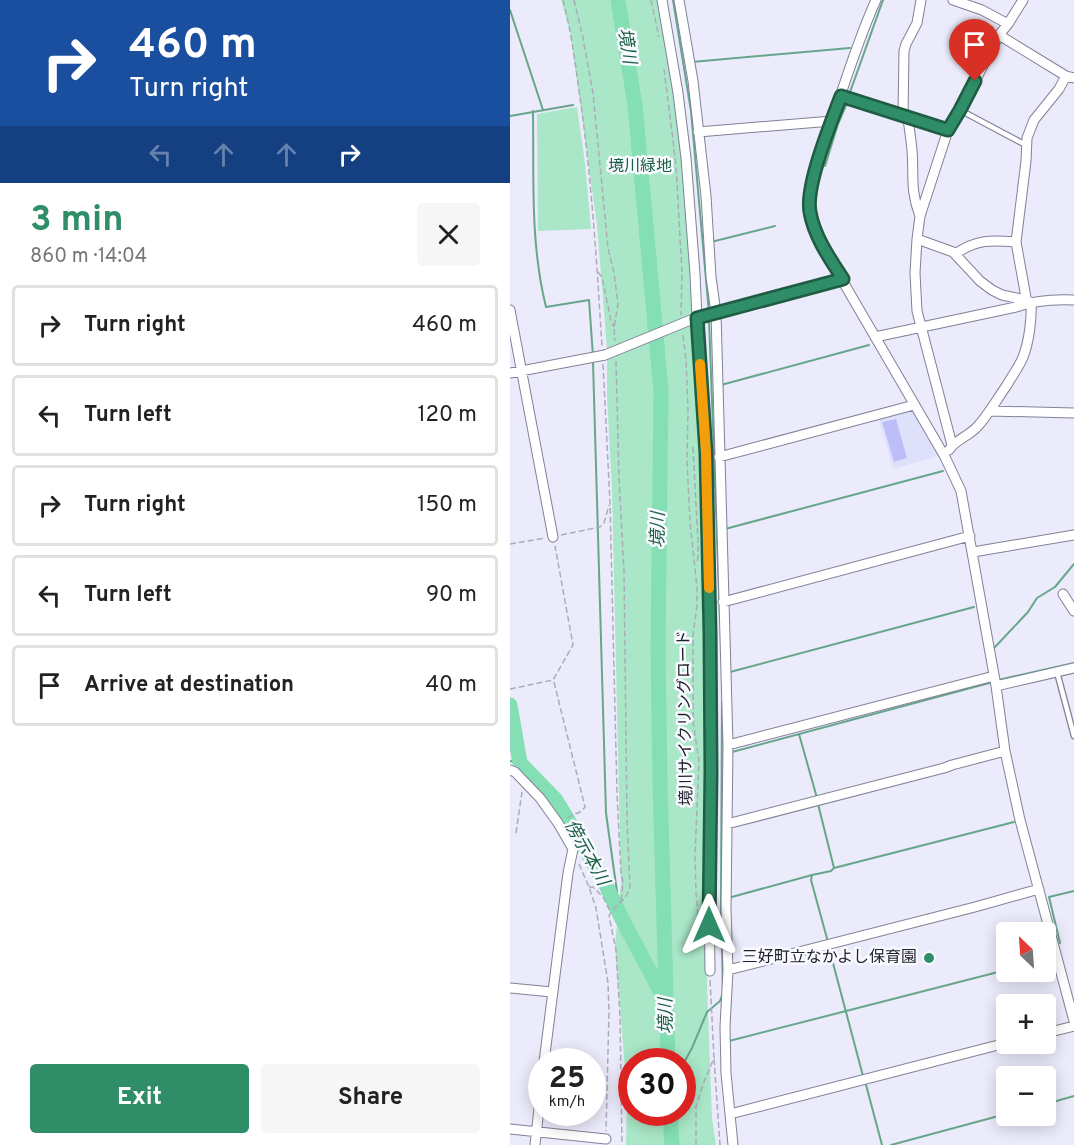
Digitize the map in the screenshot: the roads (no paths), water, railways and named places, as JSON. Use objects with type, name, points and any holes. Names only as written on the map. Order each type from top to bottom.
[{"type":"street","points":[[662,0],[678,93],[686,158],[706,453],[710,633],[710,971]]},
{"type":"street","points":[[679,0],[693,81],[716,313],[728,745],[726,909],[728,970],[725,1027],[726,1073],[733,1145]]},
{"type":"street","points":[[876,0],[832,121],[812,184],[809,211],[824,249],[945,457],[962,491],[1005,751],[1020,820],[1074,1023],[1056,1029]]},
{"type":"street","points":[[920,216],[914,202],[912,152],[905,116],[904,51],[917,23],[921,0]]},
{"type":"street","points":[[953,0],[982,10],[1008,24]]},
{"type":"street","points":[[952,445],[920,328],[915,294],[920,216],[948,130],[999,35],[1023,0]]},
{"type":"street","points":[[945,457],[952,445],[970,434],[990,411],[1023,358],[1032,313],[1016,242],[1026,161],[1026,143],[1034,120],[1070,77],[999,35]]},
{"type":"street","points":[[841,96],[948,130]]},
{"type":"street","points":[[698,132],[832,121]]},
{"type":"street","points":[[917,238],[946,248],[955,254],[980,281],[992,290],[1028,302]]},
{"type":"street","points":[[955,254],[978,242],[994,240],[1016,242]]},
{"type":"street","points":[[510,373],[604,355],[697,318],[843,279]]},
{"type":"street","points":[[875,337],[1016,307],[1028,302],[1050,299],[1074,300]]},
{"type":"street","points":[[510,310],[553,537]]},
{"type":"street","points":[[719,457],[914,405]]},
{"type":"street","points":[[990,411],[1074,413]]},
{"type":"street","points":[[972,552],[1074,535]]},
{"type":"street","points":[[723,602],[970,536]]},
{"type":"street","points":[[1063,594],[1074,611]]},
{"type":"street","points":[[728,745],[995,681],[1074,668]]},
{"type":"street","points":[[727,824],[1005,751]]},
{"type":"street","points":[[510,770],[515,772],[540,798],[559,824],[573,849],[567,873],[546,1048]]},
{"type":"street","points":[[728,970],[1039,889]]},
{"type":"street","points":[[510,988],[552,992]]},
{"type":"street","points":[[730,1114],[996,1046]]},
{"type":"street","points":[[535,1145],[538,1126]]},
{"type":"street","points":[[510,1129],[606,1139]]},
{"type":"lane","points":[[960,110],[1026,143]]},
{"type":"lane","points":[[1057,672],[1074,736]]},
{"type":"waterway","name":"境川","points":[[618,0],[635,105],[661,391],[658,649],[668,1048]]},
{"type":"waterway","points":[[673,0],[691,111],[709,313]]},
{"type":"waterway","points":[[849,95],[883,0]]},
{"type":"waterway","points":[[510,10],[543,110]]},
{"type":"waterway","points":[[692,62],[850,48]]},
{"type":"waterway","points":[[825,166],[848,101]]},
{"type":"waterway","points":[[510,116],[573,105]]},
{"type":"waterway","points":[[533,111],[535,234],[546,307],[589,300],[593,356]]},
{"type":"waterway","points":[[711,242],[775,226]]},
{"type":"waterway","points":[[709,319],[720,619]]},
{"type":"waterway","points":[[721,385],[869,345]]},
{"type":"waterway","points":[[593,362],[606,813],[617,892],[612,898]]},
{"type":"waterway","points":[[725,529],[943,471]]},
{"type":"waterway","points":[[995,647],[1028,612],[1037,598],[1055,587],[1074,564]]},
{"type":"waterway","points":[[730,672],[974,607]]},
{"type":"waterway","points":[[998,680],[1074,663]]},
{"type":"waterway","points":[[732,752],[993,682]]},
{"type":"waterway","points":[[692,1048],[707,1012],[720,1001],[723,993],[722,702]]},
{"type":"waterway","name":"傍示本川","points":[[510,705],[520,763],[556,800],[606,885],[664,998]]},
{"type":"waterway","points":[[799,734],[817,798]]},
{"type":"waterway","points":[[510,761],[520,763]]},
{"type":"waterway","points":[[818,804],[834,868],[831,871],[812,875],[811,880],[828,942]]},
{"type":"waterway","points":[[834,868],[1014,822]]},
{"type":"waterway","points":[[728,898],[812,875]]},
{"type":"waterway","points":[[1060,943],[1049,897],[1074,891]]},
{"type":"waterway","points":[[829,948],[863,1076]]},
{"type":"waterway","points":[[729,1041],[996,973]]},
{"type":"waterway","points":[[865,1081],[882,1145]]},
{"type":"waterway","points":[[1056,1101],[1074,1096]]},
{"type":"waterway","points":[[891,1145],[996,1117]]},
{"type":"waterway","name":"境川","points":[[671,1126],[672,1145]]},
{"type":"place","name":"三好町立なかよし保育園","points":[[929,958]]},
{"type":"park label","name":"境川緑地","points":[[640,167]]}]
